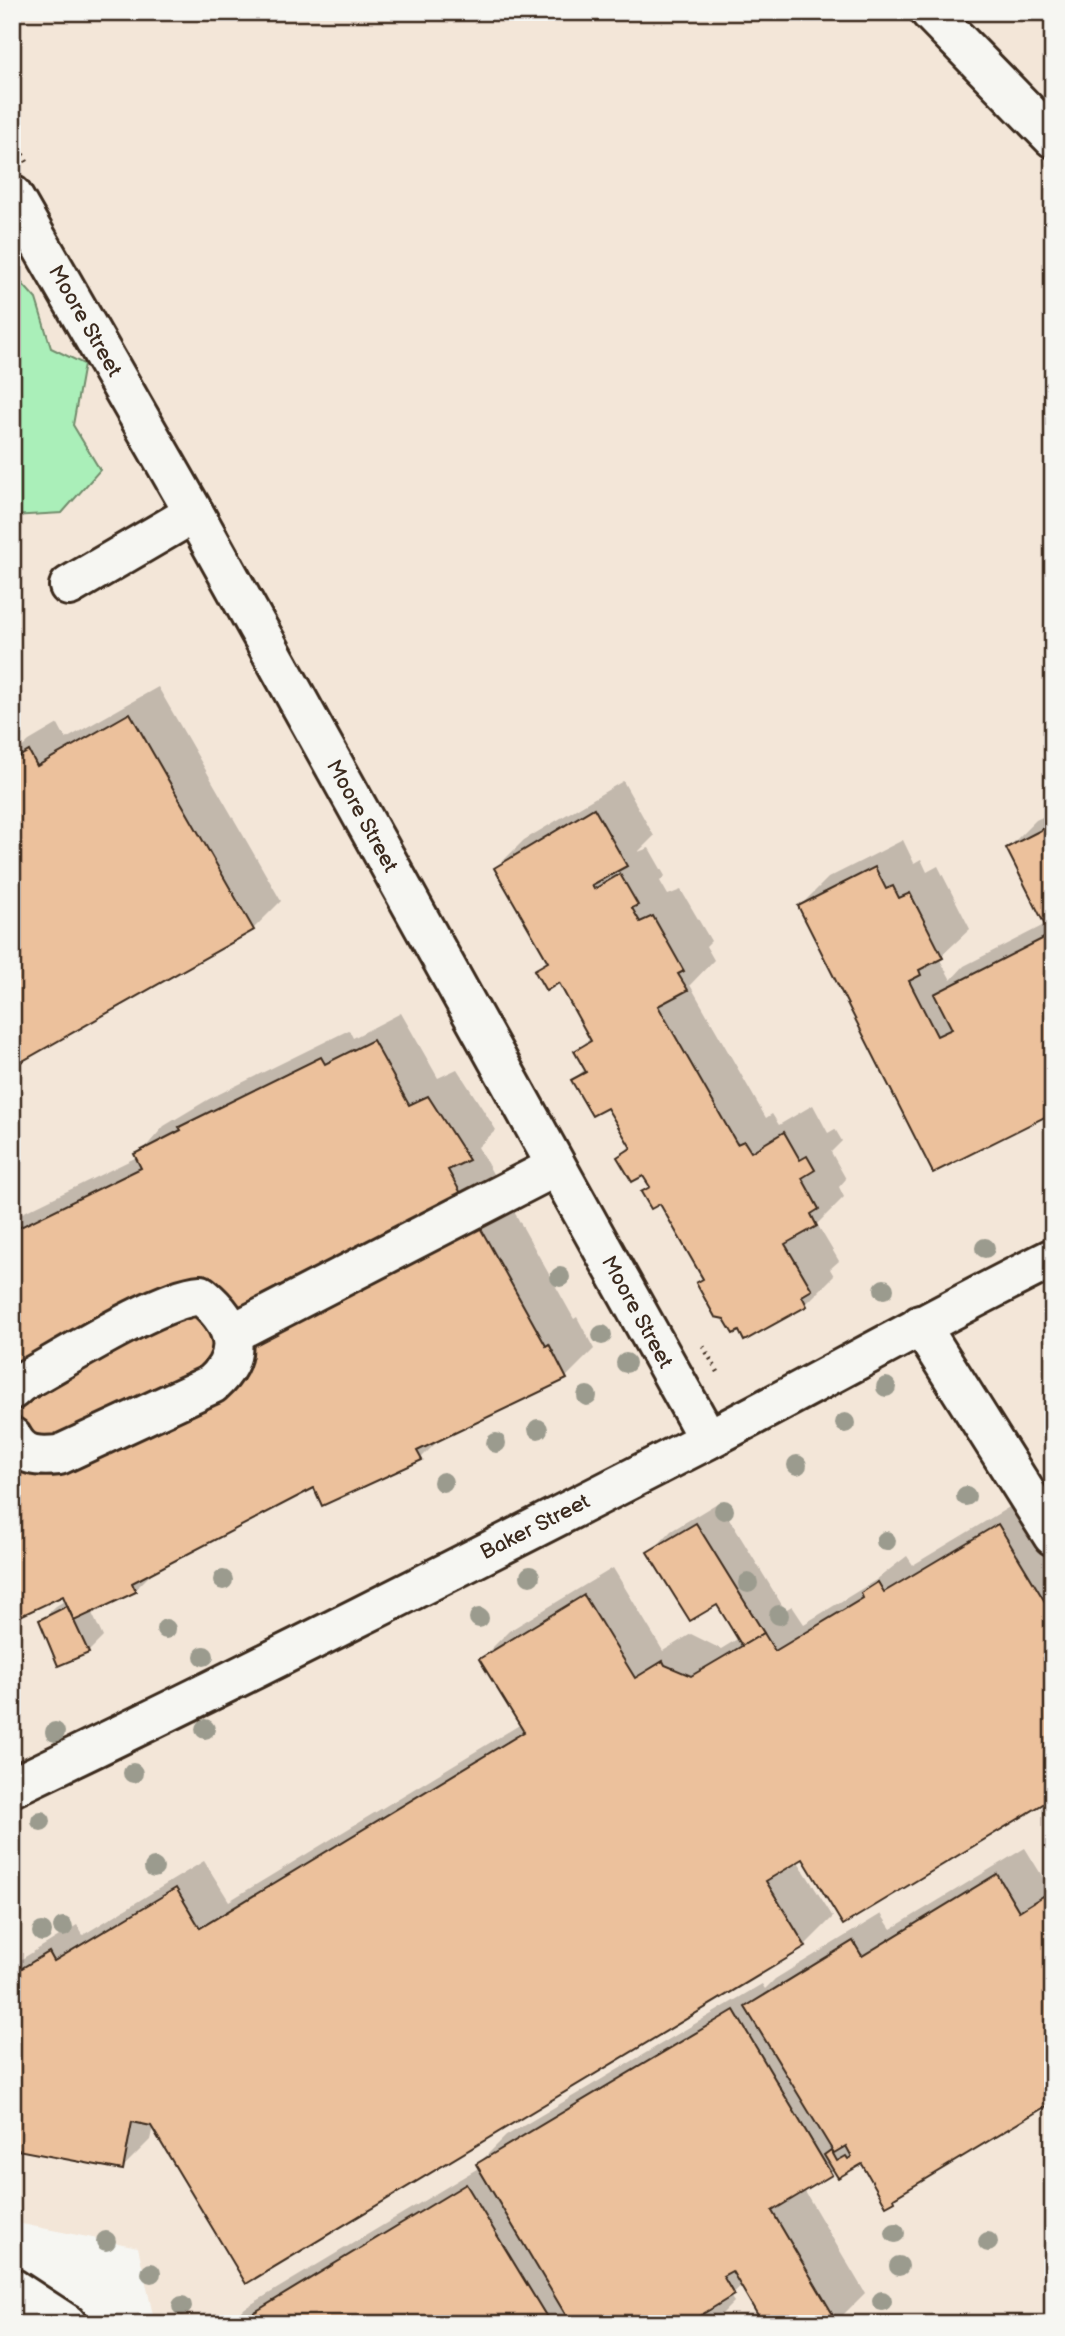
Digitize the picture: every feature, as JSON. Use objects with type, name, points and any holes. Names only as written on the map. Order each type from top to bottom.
[{"type":"street","points":[[930,12],[1053,138]]},
{"type":"street","name":"Moore Street","points":[[12,195],[194,513],[708,1439]]},
{"type":"street","points":[[69,586],[194,513]]},
{"type":"street","points":[[231,1334],[555,1167]]},
{"type":"street","name":"Baker Street","points":[[12,1787],[225,1685],[708,1439],[929,1320],[1053,1258]]},
{"type":"street","points":[[12,1390],[105,1336],[186,1297],[201,1296],[219,1310],[231,1334],[233,1355],[226,1372],[212,1384],[59,1455],[35,1457],[16,1446],[12,1437]]},
{"type":"street","points":[[929,1320],[1053,1495]]},
{"type":"street","points":[[929,1320],[1053,1536]]},
{"type":"street","points":[[12,2288],[67,2324]]},
{"type":"shaded area","points":[[12,12],[1053,12],[1053,2324],[155,2324],[138,2247],[12,2222]]},
{"type":"green space","points":[[12,272],[36,299],[51,348],[84,364],[73,425],[100,470],[62,513],[12,516]]},
{"type":"building","points":[[130,713],[254,930],[12,1067],[12,761],[29,751],[37,766]]},
{"type":"building","points":[[594,808],[627,866],[592,885],[594,889],[620,874],[638,905],[632,908],[640,922],[653,916],[684,971],[678,974],[688,990],[658,1006],[737,1144],[744,1141],[751,1152],[784,1132],[800,1160],[807,1156],[815,1170],[802,1178],[819,1209],[811,1214],[817,1226],[785,1244],[812,1290],[802,1296],[807,1306],[744,1341],[739,1331],[733,1334],[724,1319],[715,1317],[696,1283],[703,1279],[660,1204],[651,1209],[641,1192],[650,1187],[643,1176],[632,1182],[617,1157],[631,1148],[607,1108],[592,1116],[571,1080],[586,1072],[574,1051],[591,1041],[559,983],[546,991],[534,970],[548,962],[494,868]]},
{"type":"building","points":[[1053,824],[1053,1113],[933,1173],[798,906],[875,867],[886,889],[893,886],[899,898],[910,893],[943,958],[919,970],[921,975],[909,981],[937,1036],[952,1029],[934,994],[1050,935],[1006,848]]},
{"type":"building","points":[[373,1040],[409,1105],[428,1096],[469,1160],[448,1170],[567,1379],[417,1451],[422,1460],[322,1506],[314,1488],[132,1583],[136,1592],[74,1621],[63,1596],[12,1620],[12,1231],[141,1168],[134,1154],[181,1130],[179,1127],[321,1057],[325,1064]]},
{"type":"building","points":[[696,1523],[764,1633],[742,1646],[717,1605],[690,1621],[647,1552]]},
{"type":"building","points":[[998,1524],[1053,1615],[1053,1798],[843,1925],[803,1859],[766,1881],[806,1947],[246,2284],[151,2126],[132,2122],[123,2170],[12,2149],[12,1974],[49,1952],[54,1961],[176,1888],[200,1928],[524,1732],[479,1659],[584,1595],[635,1678],[663,1661],[665,1665],[691,1676],[764,1633],[775,1651],[863,1598],[861,1593],[878,1582],[884,1592]]},
{"type":"building","points":[[67,1606],[89,1653],[58,1666],[39,1620]]},
{"type":"building","points":[[997,1874],[1019,1911],[1053,1890],[1053,2102],[894,2198],[895,2201],[886,2206],[862,2164],[838,2178],[824,2155],[831,2150],[837,2161],[846,2156],[848,2159],[852,2157],[846,2146],[834,2153],[745,2007],[853,1941],[862,1956]]},
{"type":"building","points":[[734,2010],[832,2175],[772,2211],[838,2323],[763,2324],[732,2271],[723,2276],[734,2295],[698,2317],[702,2324],[571,2324],[476,2164]]},
{"type":"building","points":[[466,2184],[551,2324],[235,2324]]}]
